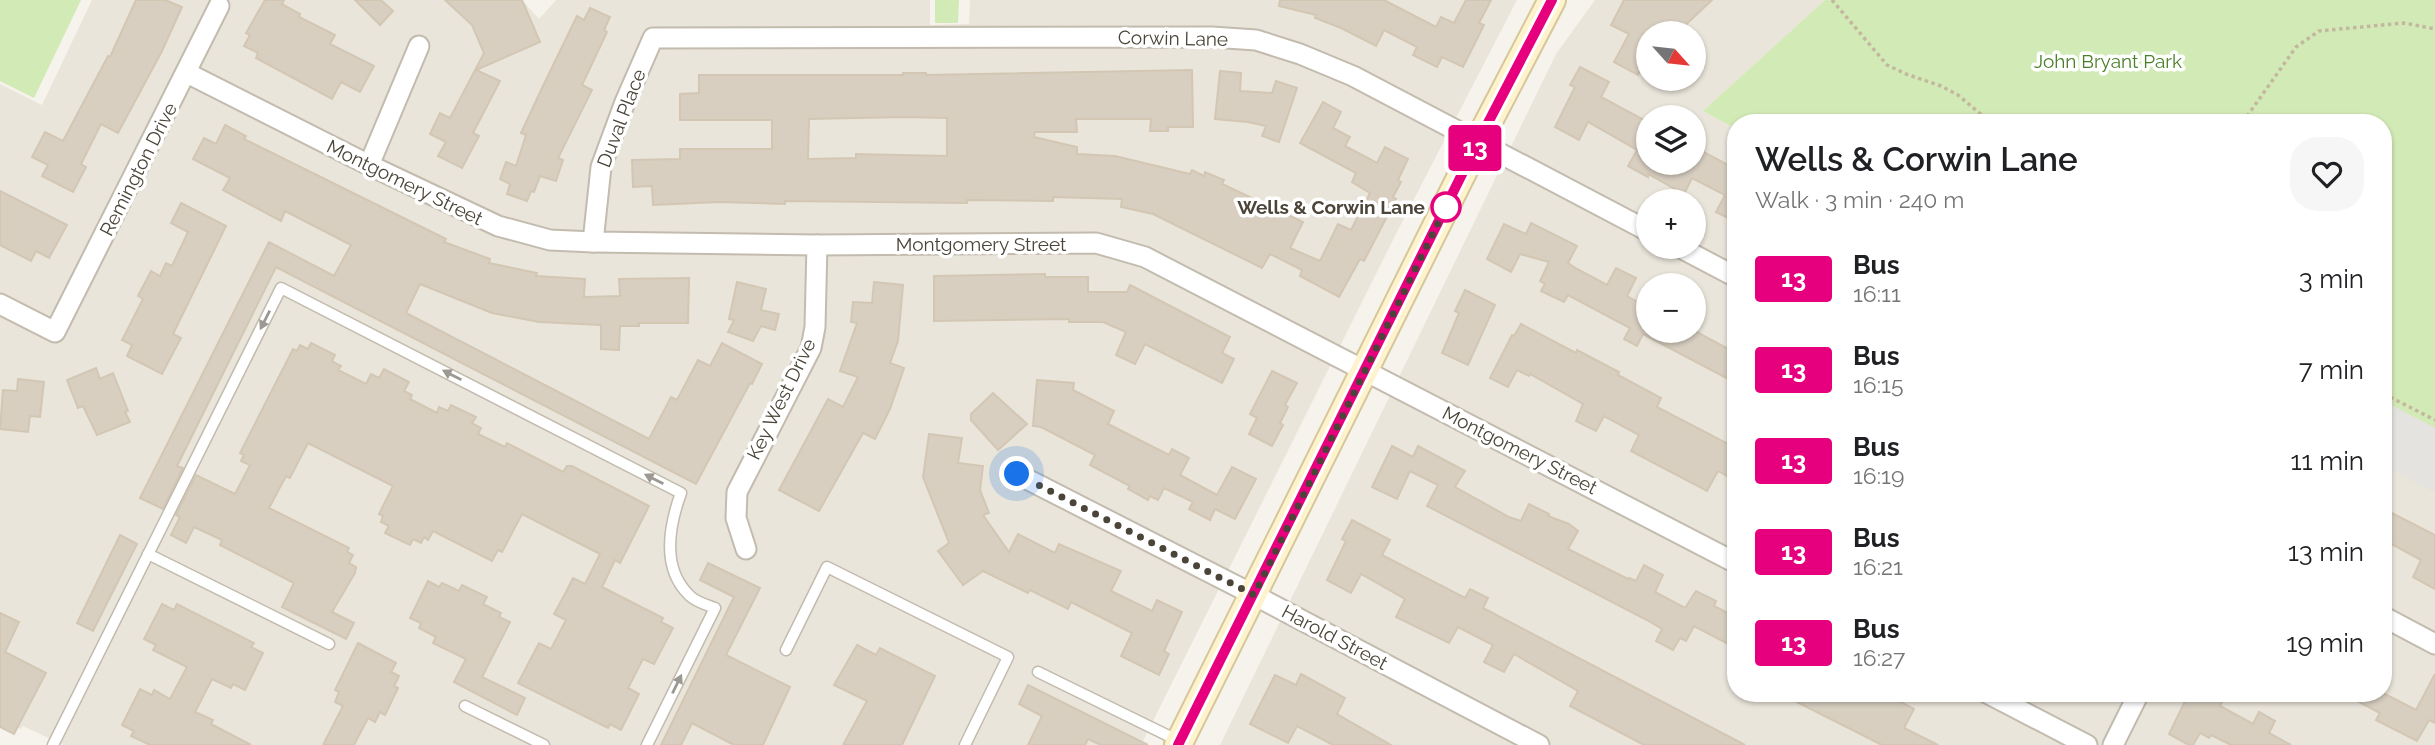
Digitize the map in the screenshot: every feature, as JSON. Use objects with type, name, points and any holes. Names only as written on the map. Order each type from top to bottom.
[{"type":"main road","points":[[1182,744],[1365,369],[1552,0]]},
{"type":"street","name":"Remington Drive","points":[[0,303],[55,332],[219,6]]},
{"type":"street","name":"Corwin Lane","points":[[653,38],[1212,37],[1256,40],[1300,54],[1353,76],[1636,225]]},
{"type":"street","name":"Duval Place","points":[[593,243],[601,167],[653,38]]},
{"type":"street","points":[[369,165],[419,46]]},
{"type":"street","name":"Montgomery Street","points":[[187,74],[498,226],[550,240],[817,246],[1096,243],[1145,257],[1727,558]]},
{"type":"street","name":"Key West Drive","points":[[746,549],[736,517],[737,492],[811,348],[815,327],[817,246]]},
{"type":"street","points":[[1702,259],[1727,272]]},
{"type":"street","name":"Harold Street","points":[[1017,474],[1539,745]]},
{"type":"street","points":[[2392,621],[2435,644]]},
{"type":"street","points":[[2004,702],[2087,745]]},
{"type":"street","points":[[2113,745],[2134,702]]},
{"type":"lane","points":[[53,745],[281,288],[681,493],[674,512],[670,553],[677,578],[691,598],[715,608],[647,745]]},
{"type":"lane","points":[[148,554],[329,643]]},
{"type":"lane","points":[[786,650],[827,567],[1008,657],[965,745]]},
{"type":"lane","points":[[1038,672],[1182,744]]},
{"type":"lane","points":[[466,706],[544,745]]},
{"type":"path","points":[[1832,0],[1886,65],[1950,90],[1980,114]]},
{"type":"path","points":[[2249,114],[2296,47],[2319,31],[2404,23],[2435,29]]},
{"type":"path","points":[[2392,398],[2435,420]]},
{"type":"shaded area","points":[[92,0],[522,0],[539,19],[556,0],[930,0],[930,25],[969,24],[970,0],[1517,0],[1399,228],[1141,745],[63,745],[23,726],[21,729],[0,719],[0,84],[42,105]]},
{"type":"shaded area","points":[[1595,0],[1825,0],[1706,108],[1706,105],[1636,105],[1636,175],[1706,175],[1706,113],[1727,124],[1727,702],[2392,702],[2392,470],[2435,493],[2435,745],[1220,745],[1556,54]]},
{"type":"shaded area","points":[[2392,405],[2435,428],[2435,493],[2392,470]]},
{"type":"green space","points":[[0,0],[81,0],[34,98],[0,81]]},
{"type":"green space","points":[[935,0],[959,0],[958,23],[935,23]]},
{"type":"green space","name":"John Bryant Park","points":[[1825,0],[2435,0],[2435,493],[2392,470],[2392,114],[1727,114],[1727,124],[1706,113],[1706,108]]},
{"type":"building","points":[[136,0],[165,0],[182,7],[118,133],[101,124],[81,164],[86,167],[73,192],[42,176],[48,165],[32,157],[45,132],[63,141],[108,56],[110,57]]},
{"type":"building","points":[[265,0],[284,0],[282,4],[300,14],[299,17],[335,35],[330,44],[374,66],[360,92],[341,82],[332,99],[256,58],[258,53],[244,46],[250,35],[246,33]]},
{"type":"building","points":[[355,0],[381,0],[393,11],[380,25]]},
{"type":"building","points":[[445,0],[522,0],[540,42],[476,70],[500,81],[473,133],[479,136],[462,168],[438,156],[446,142],[430,134],[440,113],[450,118],[484,53],[472,25]]},
{"type":"building","points":[[1280,0],[1384,0],[1436,27],[1441,17],[1454,23],[1466,0],[1491,0],[1479,23],[1484,25],[1463,67],[1442,57],[1437,67],[1413,55],[1417,47],[1384,30],[1376,46],[1315,18],[1316,15],[1279,6]]},
{"type":"building","points":[[1624,0],[1712,0],[1690,21],[1636,21],[1636,74],[1614,62],[1629,34],[1611,25]]},
{"type":"building","points":[[590,8],[610,17],[604,30],[607,32],[582,85],[592,90],[558,158],[563,160],[556,181],[540,176],[527,201],[507,194],[510,184],[500,179],[506,162],[516,166],[526,135],[521,133],[542,88],[577,16],[584,20]]},
{"type":"building","points":[[1580,67],[1609,82],[1601,97],[1636,116],[1636,149],[1588,122],[1579,140],[1555,127],[1575,87],[1570,85]]},
{"type":"building","points":[[1192,70],[1193,127],[1168,127],[1168,131],[1150,131],[1151,119],[1076,119],[1077,132],[1035,132],[1034,137],[1077,147],[1077,154],[1115,156],[1190,174],[1192,170],[1204,176],[1205,172],[1224,180],[1222,184],[1303,222],[1290,248],[1320,261],[1338,224],[1351,230],[1370,193],[1352,182],[1356,173],[1300,143],[1323,102],[1341,112],[1333,128],[1350,137],[1345,146],[1377,163],[1385,147],[1408,159],[1398,180],[1401,182],[1393,197],[1396,199],[1364,261],[1360,259],[1339,297],[1300,276],[1302,270],[1270,254],[1262,268],[1153,214],[1121,207],[1122,199],[1053,197],[1053,201],[967,200],[967,203],[785,201],[785,204],[719,202],[653,205],[652,186],[633,187],[632,160],[680,159],[680,149],[772,149],[772,120],[680,120],[680,94],[699,93],[699,75],[926,75]],"holes":[[[947,118],[947,156],[856,154],[856,158],[808,159],[809,119]]]},
{"type":"building","points":[[1220,71],[1241,73],[1240,91],[1272,93],[1276,81],[1297,88],[1279,142],[1262,136],[1266,126],[1215,119]]},
{"type":"building","points":[[225,125],[246,136],[244,139],[446,239],[444,242],[490,259],[489,263],[537,273],[536,276],[585,279],[584,297],[620,296],[619,279],[689,278],[688,323],[639,323],[639,326],[620,326],[619,350],[601,349],[601,325],[539,322],[492,313],[420,284],[406,313],[649,439],[671,397],[677,400],[698,360],[710,366],[722,343],[762,364],[696,484],[276,267],[177,466],[183,468],[163,509],[140,498],[269,242],[334,276],[351,245],[285,211],[281,221],[223,190],[230,178],[193,159],[204,138],[216,144]]},
{"type":"building","points":[[1636,152],[1636,170],[1628,166]]},
{"type":"building","points":[[1706,153],[1727,164],[1727,218],[1716,212],[1725,195],[1692,178],[1686,189],[1675,189],[1650,175],[1706,175]]},
{"type":"building","points":[[0,191],[67,225],[49,258],[36,251],[31,261],[0,245]]},
{"type":"building","points":[[181,203],[226,226],[173,334],[181,338],[162,374],[127,356],[132,345],[122,340],[143,299],[138,296],[151,271],[160,276],[166,263],[172,266],[188,232],[171,223]]},
{"type":"building","points":[[1531,223],[1577,246],[1568,263],[1607,285],[1616,268],[1636,278],[1627,296],[1636,301],[1637,346],[1624,339],[1630,328],[1568,295],[1564,302],[1541,291],[1545,284],[1540,281],[1549,262],[1520,254],[1511,272],[1487,259],[1504,224],[1526,234]]},
{"type":"building","points":[[1045,274],[1045,277],[1088,277],[1088,292],[1127,292],[1130,285],[1230,337],[1222,353],[1234,359],[1222,383],[1145,344],[1135,364],[1116,355],[1126,332],[1103,322],[1069,322],[1069,319],[934,321],[934,276]]},
{"type":"building","points":[[737,282],[766,289],[761,310],[779,314],[775,330],[761,326],[753,341],[728,332],[734,320],[729,319]]},
{"type":"building","points":[[874,282],[903,285],[898,341],[890,363],[904,368],[890,409],[875,439],[863,433],[819,511],[779,490],[828,399],[843,407],[858,377],[840,371],[857,323],[851,322],[853,302],[872,303]]},
{"type":"building","points":[[1465,290],[1495,305],[1468,365],[1442,353],[1459,313],[1455,311]]},
{"type":"building","points":[[1521,324],[1619,372],[1618,375],[1661,398],[1657,407],[1727,443],[1727,476],[1718,471],[1707,491],[1631,451],[1639,435],[1604,416],[1596,431],[1576,421],[1583,404],[1530,374],[1529,376],[1517,370],[1508,387],[1490,378],[1512,335],[1514,336]]},
{"type":"building","points":[[1706,337],[1727,348],[1727,378],[1660,343],[1706,343]]},
{"type":"building","points":[[311,343],[335,355],[332,361],[341,366],[338,370],[366,384],[371,374],[379,378],[384,369],[409,382],[404,391],[412,395],[410,399],[437,413],[439,407],[448,411],[451,405],[476,417],[472,423],[481,428],[478,434],[505,447],[507,443],[563,472],[567,466],[572,466],[649,506],[620,563],[615,560],[602,587],[663,618],[661,622],[673,628],[654,664],[643,659],[628,688],[639,694],[621,730],[610,724],[608,728],[518,683],[539,643],[551,649],[566,620],[554,614],[573,578],[585,584],[600,554],[522,514],[502,552],[498,550],[492,561],[433,531],[428,540],[424,537],[421,543],[413,539],[410,545],[385,533],[389,526],[381,522],[383,516],[379,514],[393,486],[308,443],[290,478],[286,476],[269,508],[349,548],[347,552],[353,555],[349,563],[356,567],[355,573],[332,612],[354,623],[346,639],[282,607],[294,583],[220,545],[222,540],[194,527],[186,543],[171,535],[180,517],[176,515],[196,475],[235,494],[250,465],[241,461],[244,455],[240,453],[293,349],[297,351],[300,345],[308,349]]},
{"type":"building","points":[[96,368],[100,379],[113,373],[130,422],[97,435],[83,406],[78,408],[67,380]]},
{"type":"building","points":[[1272,371],[1297,383],[1285,405],[1288,407],[1280,423],[1283,425],[1272,446],[1249,434],[1257,418],[1250,414]]},
{"type":"building","points":[[18,379],[44,382],[40,417],[30,416],[28,432],[0,429],[3,390],[17,391]]},
{"type":"building","points":[[1037,380],[1074,383],[1073,390],[1114,411],[1108,424],[1169,455],[1172,449],[1189,458],[1180,475],[1217,495],[1232,467],[1256,479],[1235,519],[1215,509],[1210,520],[1189,509],[1193,502],[1164,488],[1158,500],[1150,496],[1148,500],[1128,489],[1130,486],[1090,465],[1095,455],[1041,427],[1033,426]]},
{"type":"building","points":[[993,393],[1027,424],[998,450],[971,420],[971,414]]},
{"type":"building","points":[[929,434],[962,438],[958,463],[983,466],[980,490],[989,513],[983,515],[1009,552],[1018,534],[1055,553],[1059,544],[1121,571],[1111,591],[1152,611],[1157,600],[1182,612],[1164,651],[1169,654],[1159,675],[1121,656],[1132,633],[1071,602],[1068,609],[983,571],[963,585],[938,551],[949,543],[923,477]]},
{"type":"building","points":[[1392,446],[1413,457],[1418,446],[1465,471],[1455,487],[1509,517],[1521,521],[1529,504],[1549,514],[1548,516],[1569,524],[1578,531],[1568,549],[1636,581],[1644,565],[1663,575],[1655,592],[1685,608],[1696,591],[1716,601],[1714,606],[1727,612],[1727,643],[1694,626],[1686,641],[1680,638],[1673,650],[1656,641],[1662,629],[1647,620],[1427,506],[1438,485],[1410,471],[1397,499],[1372,487]]},
{"type":"building","points":[[2392,513],[2435,535],[2435,589],[2413,577],[2421,560],[2392,544]]},
{"type":"building","points":[[1352,520],[1390,540],[1382,555],[1465,598],[1470,589],[1488,598],[1483,608],[1745,745],[1644,745],[1570,706],[1578,691],[1514,654],[1504,672],[1484,662],[1493,645],[1458,627],[1449,643],[1396,617],[1405,599],[1361,574],[1351,593],[1327,580],[1346,541],[1342,539]]},
{"type":"building","points":[[120,535],[137,544],[93,631],[77,623]]},
{"type":"building","points":[[708,563],[760,588],[726,655],[790,687],[763,745],[734,745],[692,723],[681,745],[661,745],[734,597],[700,580]]},
{"type":"building","points":[[428,581],[439,587],[442,583],[459,591],[462,585],[487,597],[483,604],[501,613],[499,617],[510,622],[482,677],[525,698],[517,715],[454,682],[466,659],[433,643],[436,637],[419,628],[421,623],[410,618]]},
{"type":"building","points":[[162,604],[174,610],[177,604],[254,643],[251,647],[263,653],[245,690],[233,684],[231,688],[212,679],[195,712],[213,720],[211,724],[251,745],[150,745],[131,736],[134,731],[122,725],[140,689],[152,695],[154,690],[170,699],[187,667],[153,650],[156,645],[144,639]]},
{"type":"building","points":[[0,613],[19,622],[5,652],[46,673],[14,734],[0,727]]},
{"type":"building","points":[[358,643],[396,663],[391,672],[399,676],[394,686],[398,688],[385,715],[380,712],[375,722],[368,718],[354,745],[323,745],[343,706],[335,702],[339,692],[335,690]]},
{"type":"building","points":[[857,645],[876,655],[880,648],[935,676],[902,745],[843,745],[867,701],[834,685]]},
{"type":"building","points":[[1301,674],[1345,698],[1337,714],[1391,745],[1333,745],[1297,726],[1288,743],[1250,724],[1275,675],[1296,685]]},
{"type":"building","points":[[2435,674],[2435,723],[2429,720],[2417,741],[2376,720],[2380,713],[2359,702],[2392,702],[2392,698],[2416,710]]},
{"type":"building","points":[[1028,685],[1148,745],[1101,745],[1088,739],[1085,745],[1028,745],[1042,716],[1019,704]]},
{"type":"building","points":[[1797,702],[1901,702],[1914,709],[1904,728],[1938,745],[1882,745]]},
{"type":"building","points":[[2185,702],[2222,702],[2220,706],[2253,724],[2259,712],[2275,721],[2269,733],[2291,745],[2231,745],[2211,735],[2209,738],[2200,733],[2193,745],[2189,745],[2169,734]]},
{"type":"bus line","name":"13","points":[[1178,745],[1478,142],[1552,0]]},
{"type":"place","name":"Wells & Corwin Lane","points":[[1446,207]]},
{"type":"route","points":[[1017,474],[1254,595],[1446,207]]}]
